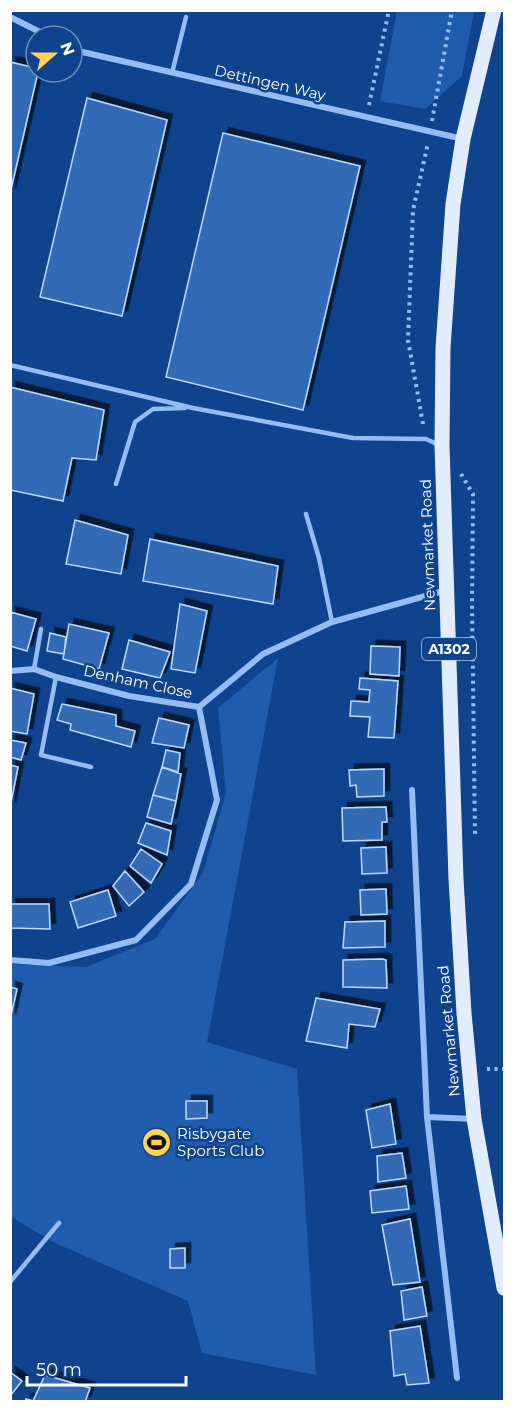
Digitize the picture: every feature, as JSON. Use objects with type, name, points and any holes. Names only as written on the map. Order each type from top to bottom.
[{"type":"main road","name":"Newmarket Road","points":[[494,10],[464,139],[453,204],[443,348],[442,446],[456,879],[464,1013],[474,1119],[504,1288]]},
{"type":"street","points":[[10,17],[24,24]]},
{"type":"street","name":"Dettingen Way","points":[[84,52],[464,139]]},
{"type":"street","name":"Denham Close","points":[[10,671],[34,669],[129,696],[199,707],[263,654],[332,622],[448,590]]},
{"type":"street","points":[[10,960],[49,963],[136,940],[190,884],[217,800],[199,707]]},
{"type":"street","name":"Newmarket Road","points":[[412,790],[427,1117],[457,1378]]},
{"type":"street","name":"Newmarket Road","points":[[427,1117],[474,1119]]},
{"type":"lane","points":[[172,73],[186,17]]},
{"type":"lane","points":[[10,365],[193,408],[353,438],[426,439],[442,446]]},
{"type":"lane","points":[[116,484],[135,422],[153,409],[193,408]]},
{"type":"lane","points":[[306,514],[319,558],[332,622]]},
{"type":"lane","points":[[34,669],[42,629]]},
{"type":"lane","points":[[56,677],[41,755],[91,767]]},
{"type":"lane","points":[[10,1282],[59,1223]]},
{"type":"path","points":[[366,117],[389,10]]},
{"type":"path","points":[[426,439],[408,340],[413,210],[430,133],[452,10]]},
{"type":"path","points":[[442,446],[474,494],[472,604],[475,836]]},
{"type":"path","points":[[485,1062],[486,1069]]},
{"type":"shaded area","points":[[397,11],[474,11],[462,76],[425,109],[380,101]]},
{"type":"shaded area","name":"Risbygate Sports Club","points":[[278,658],[207,1042],[297,1069],[316,1375],[202,1353],[188,1301],[55,1243],[11,1217],[11,964],[86,967],[155,939],[203,873],[226,793],[218,708]]},
{"type":"building","points":[[10,62],[24,65],[24,84],[35,84],[10,194]]},
{"type":"building","points":[[87,98],[167,120],[122,316],[40,297]]},
{"type":"building","points":[[223,133],[360,166],[303,410],[166,377]]},
{"type":"building","points":[[10,387],[104,410],[96,460],[72,458],[63,501],[10,490]]},
{"type":"building","points":[[75,520],[128,535],[121,574],[66,564]]},
{"type":"building","points":[[150,539],[278,566],[273,604],[143,581]]},
{"type":"building","points":[[180,604],[207,611],[195,673],[171,669]]},
{"type":"building","points":[[10,612],[36,619],[27,651],[10,646]]},
{"type":"building","points":[[69,624],[109,633],[99,669],[63,659]]},
{"type":"building","points":[[50,633],[66,637],[64,654],[47,651]]},
{"type":"building","points":[[129,640],[170,652],[160,678],[122,669]]},
{"type":"building","points":[[371,646],[400,647],[399,676],[370,674]]},
{"type":"building","points":[[360,678],[398,681],[394,738],[368,737],[370,717],[350,716],[351,701],[369,702],[370,690],[359,689]]},
{"type":"building","points":[[10,688],[34,694],[27,734],[10,731]]},
{"type":"building","points":[[62,704],[116,715],[116,726],[135,731],[131,747],[70,730],[71,724],[57,720]]},
{"type":"building","points":[[159,718],[189,725],[184,748],[152,743]]},
{"type":"building","points":[[10,740],[26,743],[21,760],[10,757]]},
{"type":"building","points":[[166,750],[180,753],[178,772],[162,767]]},
{"type":"building","points":[[10,765],[18,767],[10,808]]},
{"type":"building","points":[[162,767],[181,774],[176,801],[153,795]]},
{"type":"building","points":[[384,769],[384,796],[357,797],[356,785],[350,786],[349,770]]},
{"type":"building","points":[[153,795],[176,801],[171,824],[147,817]]},
{"type":"building","points":[[386,807],[387,822],[382,822],[382,840],[343,841],[342,808]]},
{"type":"building","points":[[146,823],[171,831],[167,855],[138,843]]},
{"type":"building","points":[[386,847],[387,873],[362,874],[361,848]]},
{"type":"building","points":[[141,849],[162,864],[151,883],[130,866]]},
{"type":"building","points":[[125,871],[144,892],[129,906],[113,886]]},
{"type":"building","points":[[386,889],[387,914],[361,915],[360,890]]},
{"type":"building","points":[[108,890],[116,916],[78,928],[70,902]]},
{"type":"building","points":[[10,904],[49,904],[50,929],[10,928]]},
{"type":"building","points":[[385,921],[385,947],[343,948],[345,922]]},
{"type":"building","points":[[343,960],[386,960],[387,988],[343,987]]},
{"type":"building","points":[[10,987],[17,989],[10,1020]]},
{"type":"building","points":[[316,998],[380,1009],[375,1027],[349,1024],[347,1048],[306,1041]]},
{"type":"building","points":[[186,1101],[207,1101],[207,1118],[186,1119]]},
{"type":"building","points":[[390,1104],[396,1144],[372,1148],[366,1110]]},
{"type":"building","points":[[402,1153],[406,1178],[378,1182],[377,1156]]},
{"type":"building","points":[[406,1186],[409,1209],[372,1213],[370,1191]]},
{"type":"building","points":[[410,1219],[420,1282],[393,1285],[382,1225]]},
{"type":"building","points":[[185,1248],[185,1268],[170,1268],[170,1249]]},
{"type":"building","points":[[422,1287],[427,1316],[404,1320],[401,1291]]},
{"type":"building","points":[[420,1326],[429,1383],[407,1385],[405,1374],[394,1376],[390,1331]]},
{"type":"building","points":[[10,1372],[22,1381],[10,1396]]},
{"type":"building","points":[[45,1375],[90,1388],[85,1402],[25,1402],[26,1399],[33,1401]]},
{"type":"place","name":"Risbygate Sports Club","points":[[156,1143]]}]
